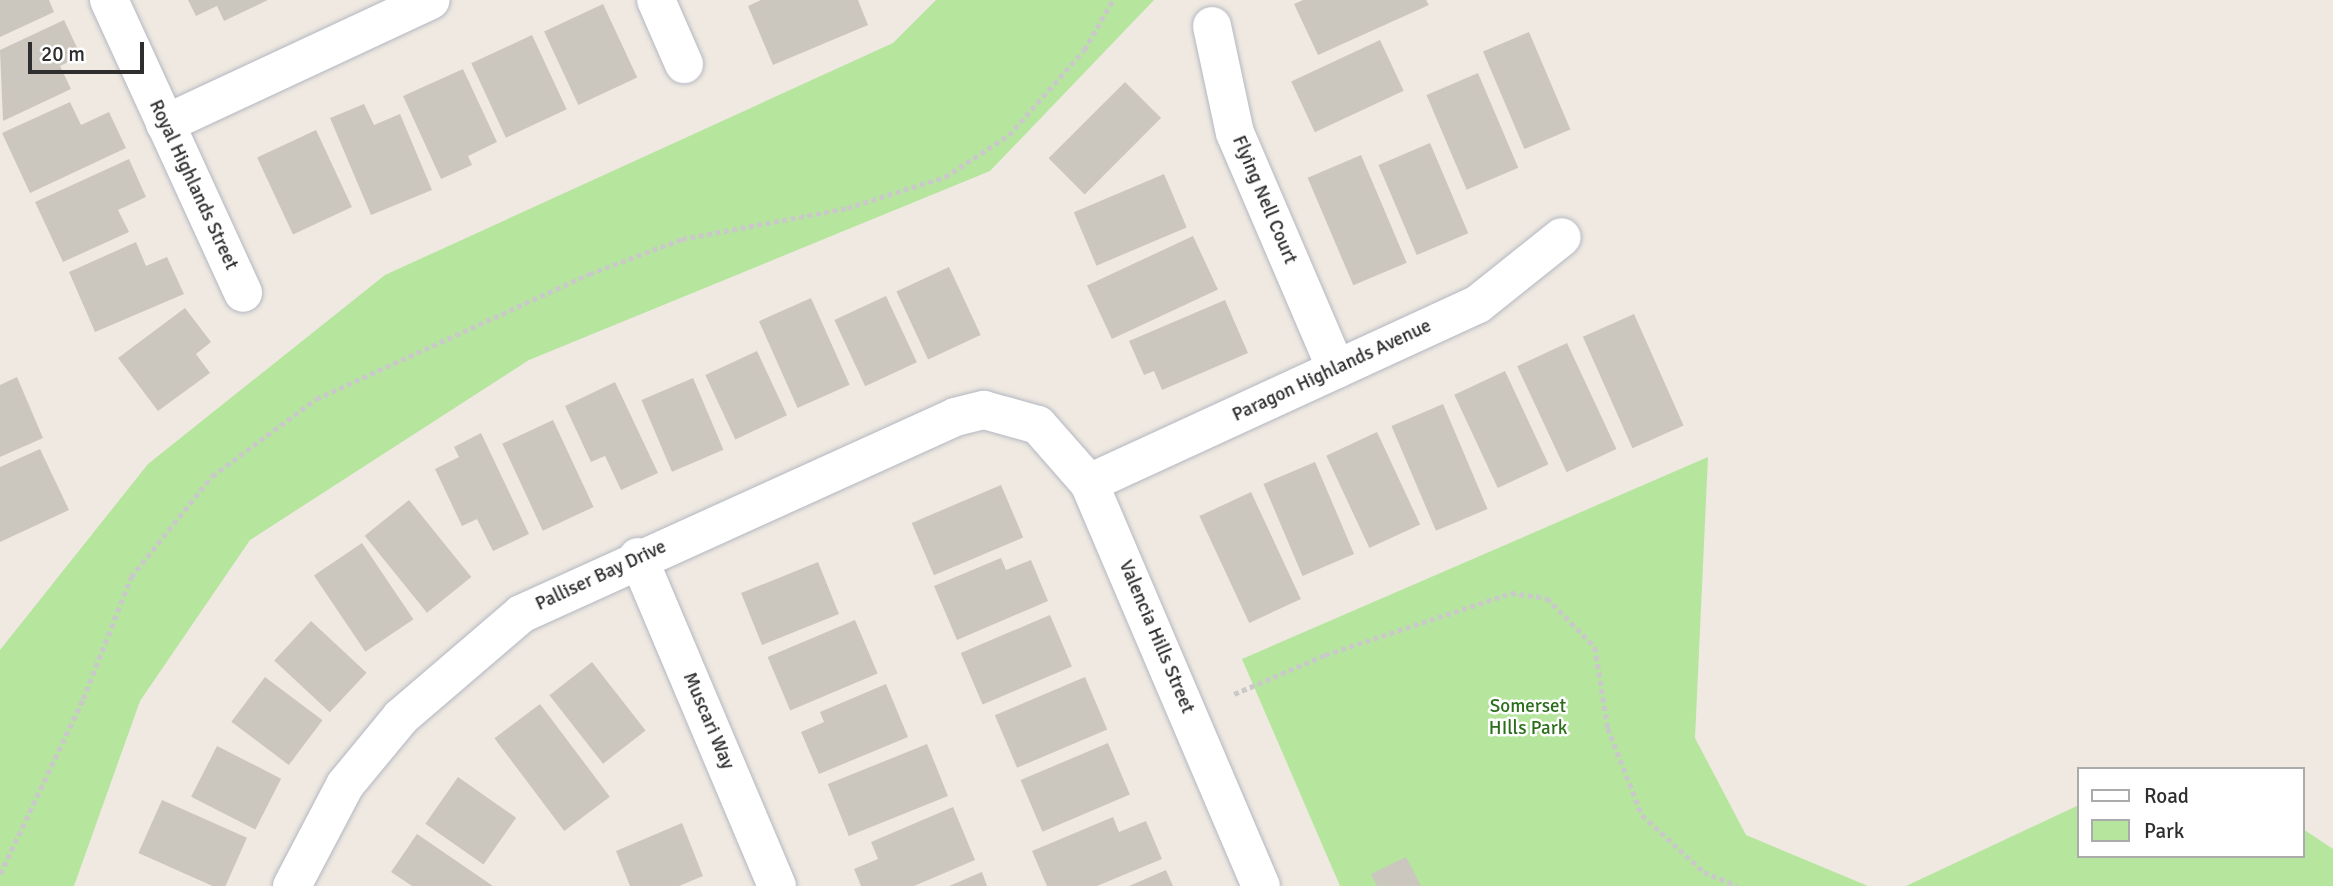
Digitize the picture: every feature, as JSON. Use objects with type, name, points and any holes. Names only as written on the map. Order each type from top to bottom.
[{"type":"street","name":"Royal Highlands Street","points":[[109,0],[243,293]]},
{"type":"street","points":[[165,124],[431,0]]},
{"type":"street","points":[[656,0],[684,64]]},
{"type":"street","name":"Flying Nell Court","points":[[1212,26],[1235,133],[1336,369]]},
{"type":"street","name":"Paragon Highlands Avenue","points":[[1089,483],[1478,304],[1562,237]]},
{"type":"street","name":"Palliser Bay Drive","points":[[292,886],[345,785],[410,708],[521,614],[638,557],[956,416],[984,410],[1015,414]]},
{"type":"street","name":"Valencia Hills Street","points":[[1015,414],[1056,442],[1089,483],[1261,886]]},
{"type":"street","name":"Muscari Way","points":[[638,557],[777,886]]},
{"type":"path","points":[[0,874],[83,699],[131,577],[212,476],[316,399],[589,274],[682,239],[847,208],[945,177],[1009,135],[1084,50],[1113,0]]},
{"type":"path","points":[[1234,694],[1325,655],[1511,593],[1547,598],[1595,647],[1608,728],[1642,815],[1704,872],[1737,886]]},
{"type":"green space","points":[[936,0],[1154,0],[990,171],[529,360],[250,540],[140,701],[74,886],[0,886],[0,650],[148,464],[385,275],[893,43]]},
{"type":"green space","name":"Somerset HIlls Park","points":[[1708,457],[1695,738],[1746,835],[1868,886],[1340,886],[1242,659]]},
{"type":"green space","points":[[2078,805],[2078,858],[2305,858],[2305,830],[2333,849],[2333,886],[1906,886]]},
{"type":"building","points":[[0,0],[49,0],[54,12],[0,37]]},
{"type":"building","points":[[188,0],[268,0],[224,21],[217,6],[196,16]]},
{"type":"building","points":[[761,0],[858,0],[868,25],[773,65],[748,6]]},
{"type":"building","points":[[1303,0],[1426,0],[1429,5],[1318,55],[1294,4]]},
{"type":"building","points":[[603,4],[637,77],[578,105],[544,31]]},
{"type":"building","points":[[64,20],[81,56],[60,66],[71,89],[3,121],[0,50]]},
{"type":"building","points":[[1529,32],[1570,130],[1524,149],[1483,52]]},
{"type":"building","points":[[532,35],[567,109],[506,138],[471,63]]},
{"type":"building","points":[[1380,40],[1404,91],[1315,132],[1291,81]]},
{"type":"building","points":[[463,69],[497,142],[468,156],[472,165],[441,179],[403,96]]},
{"type":"building","points":[[1478,73],[1518,168],[1467,190],[1426,95]]},
{"type":"building","points":[[1125,82],[1161,118],[1085,194],[1049,158]]},
{"type":"building","points":[[70,102],[81,125],[109,112],[126,148],[30,193],[2,133]]},
{"type":"building","points":[[364,104],[374,125],[400,114],[432,190],[371,215],[330,118]]},
{"type":"building","points":[[316,130],[352,207],[293,235],[257,157]]},
{"type":"building","points":[[1430,143],[1468,233],[1417,255],[1378,165]]},
{"type":"building","points":[[1361,155],[1407,263],[1353,285],[1308,178]]},
{"type":"building","points":[[129,159],[146,197],[118,210],[129,232],[63,262],[35,202]]},
{"type":"building","points":[[1164,174],[1187,227],[1096,266],[1074,212]]},
{"type":"building","points":[[1193,236],[1218,289],[1112,339],[1087,285]]},
{"type":"building","points":[[136,242],[146,266],[167,257],[184,294],[95,332],[69,272]]},
{"type":"building","points":[[949,267],[981,335],[928,359],[896,292]]},
{"type":"building","points":[[886,296],[917,362],[865,386],[834,320]]},
{"type":"building","points":[[811,298],[850,385],[798,408],[759,321]]},
{"type":"building","points":[[1225,300],[1248,353],[1162,390],[1154,371],[1144,375],[1129,341]]},
{"type":"building","points":[[185,308],[211,342],[196,354],[210,373],[158,411],[118,358]]},
{"type":"building","points":[[1634,314],[1684,425],[1632,448],[1583,337]]},
{"type":"building","points":[[1567,343],[1616,449],[1567,472],[1517,366]]},
{"type":"building","points":[[757,351],[787,415],[735,439],[705,375]]},
{"type":"building","points":[[1505,371],[1549,464],[1498,488],[1454,395]]},
{"type":"building","points":[[17,377],[43,438],[0,457],[0,385]]},
{"type":"building","points":[[693,378],[723,450],[672,472],[641,400]]},
{"type":"building","points":[[615,382],[658,473],[621,490],[605,456],[591,462],[565,406]]},
{"type":"building","points":[[1443,404],[1488,509],[1436,531],[1391,426]]},
{"type":"building","points":[[553,420],[594,507],[543,531],[502,444]]},
{"type":"building","points":[[1377,432],[1420,524],[1369,548],[1326,456]]},
{"type":"building","points":[[481,433],[529,534],[493,551],[477,519],[462,526],[435,469],[459,457],[454,447]]},
{"type":"building","points":[[40,449],[69,510],[0,542],[0,467]]},
{"type":"building","points":[[1315,462],[1354,554],[1303,576],[1263,484]]},
{"type":"building","points":[[1001,485],[1023,537],[934,575],[912,523]]},
{"type":"building","points":[[1251,492],[1301,599],[1249,623],[1199,516]]},
{"type":"building","points":[[409,500],[471,577],[427,613],[365,536]]},
{"type":"building","points":[[362,543],[413,619],[365,652],[314,575]]},
{"type":"building","points":[[1001,558],[1006,570],[1031,560],[1048,601],[957,640],[934,586]]},
{"type":"building","points":[[818,562],[839,614],[762,645],[741,593]]},
{"type":"building","points":[[1050,615],[1072,667],[983,704],[961,653]]},
{"type":"building","points":[[855,620],[878,673],[790,711],[768,657]]},
{"type":"building","points":[[311,621],[367,673],[330,712],[274,660]]},
{"type":"building","points":[[592,662],[646,731],[603,764],[549,695]]},
{"type":"building","points":[[265,677],[323,720],[289,765],[231,722]]},
{"type":"building","points":[[1085,677],[1107,729],[1017,768],[995,715]]},
{"type":"building","points":[[886,684],[908,737],[819,774],[801,732],[824,722],[820,712]]},
{"type":"building","points":[[540,704],[610,797],[564,831],[494,738]]},
{"type":"building","points":[[1108,743],[1130,795],[1042,832],[1021,780]]},
{"type":"building","points":[[927,744],[948,796],[849,836],[828,784]]},
{"type":"building","points":[[217,746],[281,779],[255,829],[191,797]]},
{"type":"building","points":[[458,777],[516,818],[483,864],[425,824]]},
{"type":"building","points":[[162,800],[247,838],[226,886],[213,886],[138,853]]},
{"type":"building","points":[[953,807],[975,860],[914,886],[861,886],[854,869],[878,859],[871,842]]},
{"type":"building","points":[[1113,817],[1119,832],[1146,821],[1162,859],[1097,886],[1047,886],[1032,851]]},
{"type":"building","points":[[682,823],[703,876],[679,886],[630,886],[616,851]]},
{"type":"building","points":[[417,834],[493,886],[412,886],[391,872]]},
{"type":"building","points":[[1406,857],[1421,886],[1377,886],[1371,874]]},
{"type":"building","points":[[1166,870],[1173,886],[1129,886]]},
{"type":"building","points":[[982,872],[987,886],[949,886]]}]
